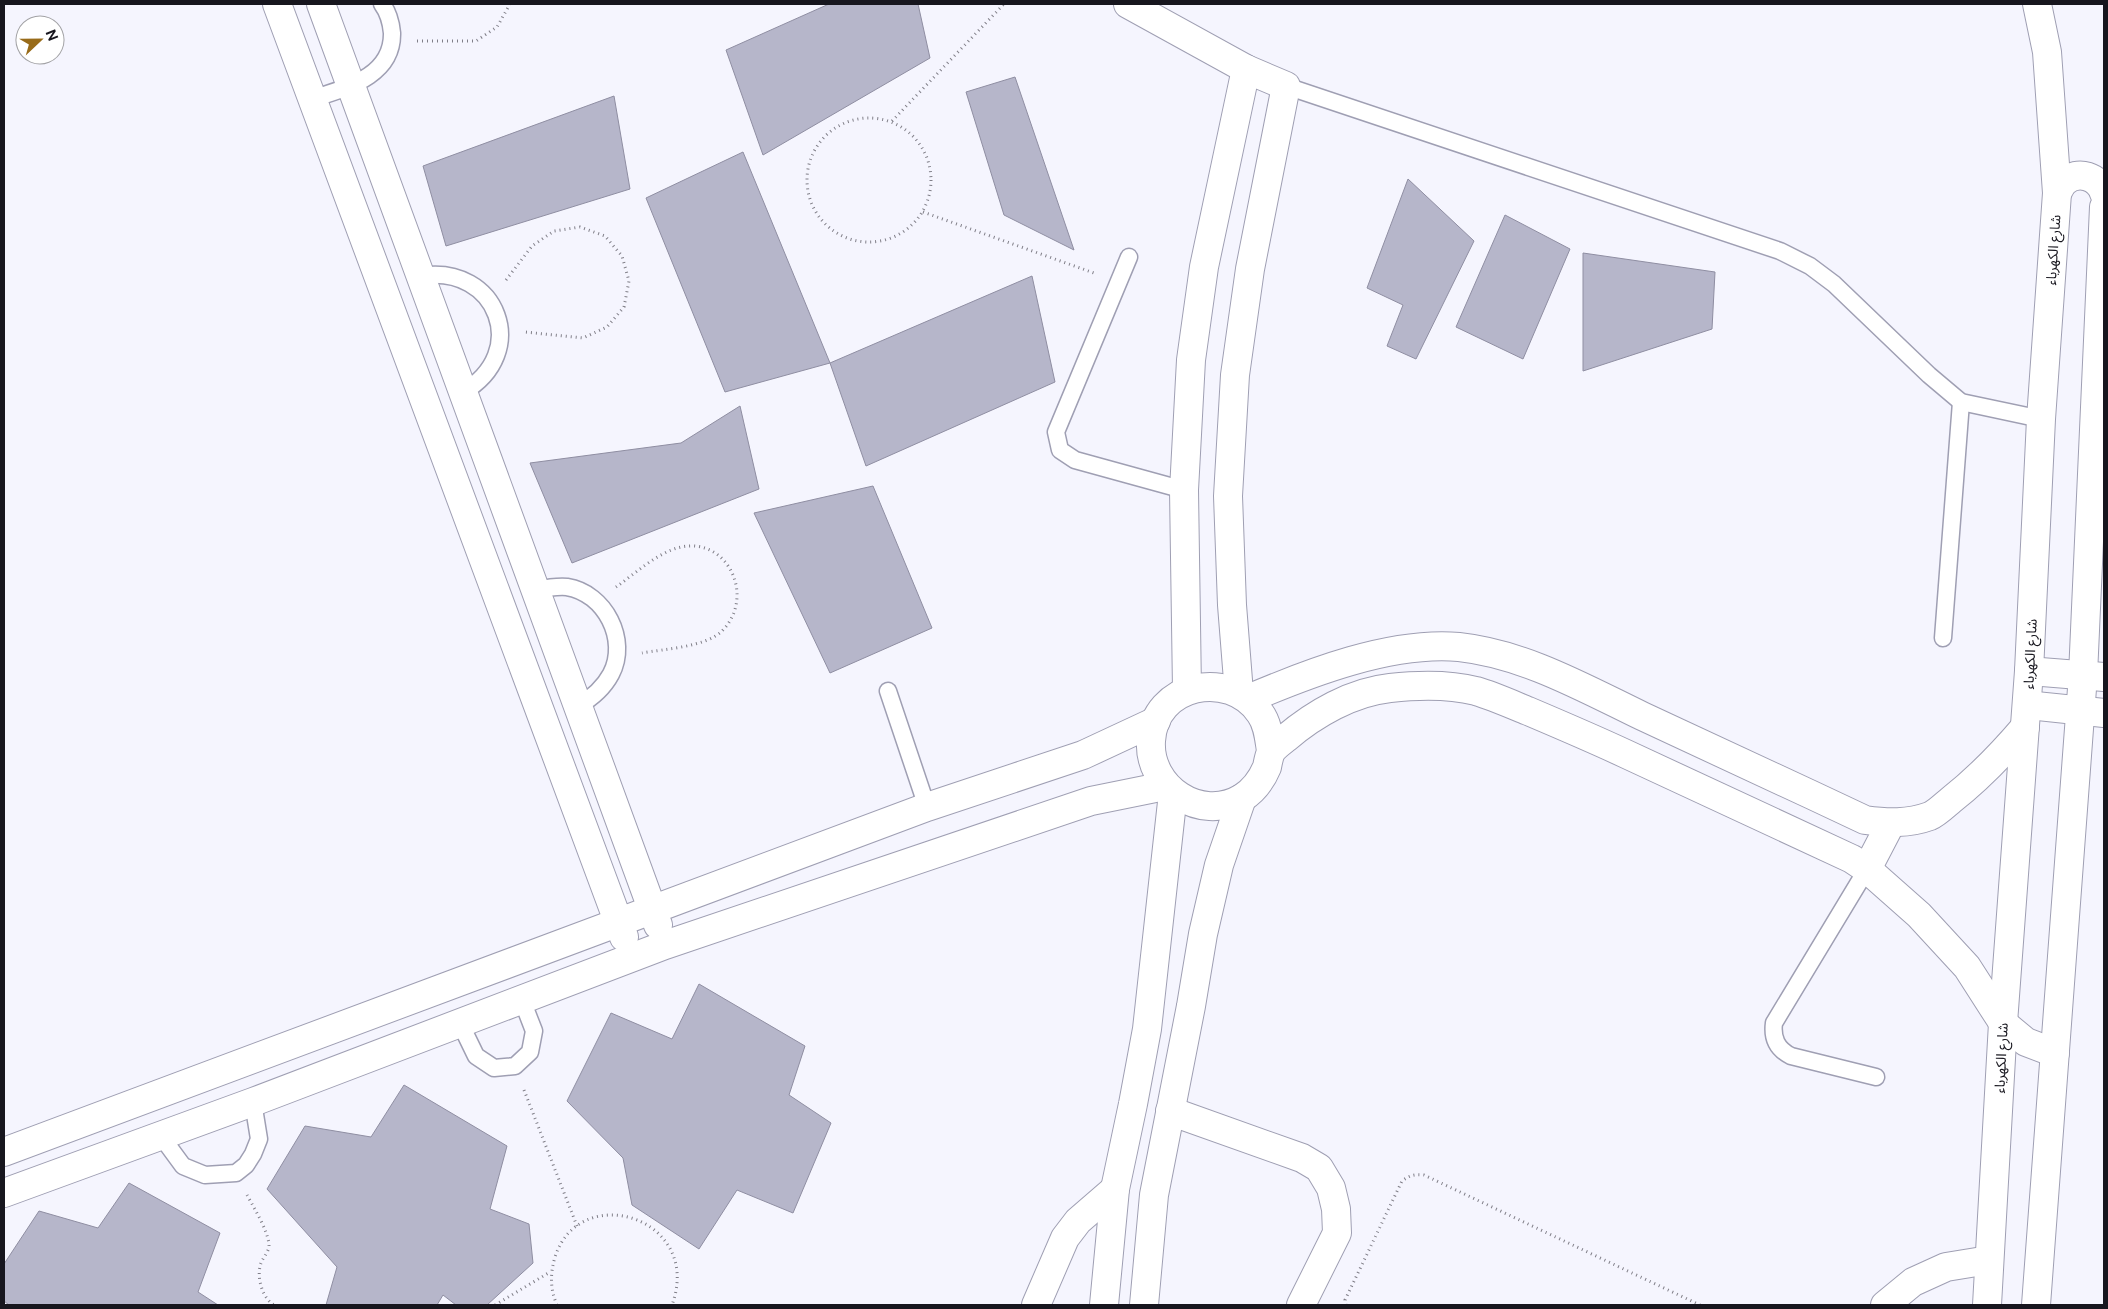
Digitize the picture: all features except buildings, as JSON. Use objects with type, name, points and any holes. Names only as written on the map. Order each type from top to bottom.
[{"type":"street","points":[[276,4],[631,958]]},
{"type":"street","points":[[321,4],[665,945]]},
{"type":"street","points":[[1128,4],[1246,69],[1286,86],[1250,269],[1235,375],[1228,496],[1232,605],[1243,696]]},
{"type":"street","name":"شارع الكهرباء","points":[[1987,1305],[2003,1023],[2029,671],[2042,419],[2057,193],[2047,52],[2037,4]]},
{"type":"street","points":[[1187,690],[1184,490],[1191,360],[1204,266],[1246,69]]},
{"type":"street","points":[[2057,193],[2064,182],[2074,176],[2084,175],[2094,179],[2102,186],[2104,193]]},
{"type":"street","points":[[2036,1305],[2055,1053],[2092,712],[2104,207]]},
{"type":"street","points":[[1243,696],[1350,662],[1409,648],[1458,647],[1508,656],[1603,697],[1865,820],[1891,823],[1909,822],[1932,816],[1972,784],[1998,758],[2026,716],[2092,712]]},
{"type":"street","points":[[2029,671],[2094,676]]},
{"type":"street","points":[[1271,751],[1305,722],[1344,701],[1387,688],[1432,685],[1476,691],[1582,733],[1852,859],[1867,869],[1919,915],[1967,967],[2003,1023],[2026,1042],[2055,1053]]},
{"type":"street","points":[[1204,686],[1222,687],[1243,696],[1261,713],[1268,731],[1271,751],[1262,778],[1242,798],[1228,804],[1209,806],[1190,803],[1169,789],[1156,772],[1151,755],[1151,738],[1156,722],[1168,703],[1187,690],[1204,686]]},
{"type":"street","points":[[4,1152],[927,807],[1083,755],[1156,722]]},
{"type":"street","points":[[4,1193],[253,1102],[665,945],[1091,801],[1169,789]]},
{"type":"street","points":[[1104,1305],[1115,1189],[1147,1029],[1169,789]]},
{"type":"street","points":[[1144,1305],[1154,1195],[1203,934],[1219,865],[1242,798]]},
{"type":"street","points":[[1867,869],[1891,823]]},
{"type":"street","points":[[1170,1112],[1302,1158],[1318,1168],[1331,1188],[1336,1209],[1337,1233],[1301,1305]]},
{"type":"street","points":[[1036,1305],[1065,1238],[1078,1221],[1115,1189]]},
{"type":"street","points":[[1885,1305],[1913,1282],[1946,1267],[1989,1260]]},
{"type":"lane","points":[[312,99],[352,86],[378,69],[387,56],[392,40],[391,24],[382,4]]},
{"type":"lane","points":[[1286,86],[1780,251],[1810,266],[1834,284],[1929,375],[1961,402],[2042,419]]},
{"type":"lane","points":[[1129,257],[1056,432],[1060,450],[1075,460],[1184,490]]},
{"type":"lane","points":[[421,276],[434,274],[450,275],[465,280],[489,300],[496,314],[500,330],[500,346],[495,361],[475,385],[463,392]]},
{"type":"lane","points":[[1943,638],[1961,402]]},
{"type":"lane","points":[[536,590],[551,586],[568,587],[582,592],[596,601],[614,627],[617,642],[617,658],[612,673],[603,687],[592,698],[578,706]]},
{"type":"lane","points":[[888,691],[927,807]]},
{"type":"lane","points":[[1867,869],[1774,1023],[1773,1032],[1776,1042],[1782,1051],[1791,1056],[1876,1077]]},
{"type":"lane","points":[[460,1024],[476,1056],[494,1068],[515,1066],[530,1052],[534,1031],[522,1000]]},
{"type":"lane","points":[[160,1136],[183,1166],[205,1175],[236,1173],[246,1165],[259,1139],[253,1102]]},
{"type":"path","points":[[392,40],[476,41],[497,28],[510,4]]},
{"type":"path","points":[[892,121],[1004,4]]},
{"type":"path","points":[[867,116],[892,121],[914,136],[928,159],[932,186],[923,212],[905,231],[882,242],[856,242],[832,231],[815,212],[806,187],[808,161],[821,138],[842,122],[867,116]]},
{"type":"path","points":[[923,212],[1119,282]]},
{"type":"path","points":[[489,300],[532,246],[554,230],[580,227],[605,236],[622,256],[629,281],[624,307],[607,327],[583,338],[500,330]]},
{"type":"path","points":[[596,601],[662,554],[682,546],[703,548],[721,557],[734,574],[739,595],[734,615],[721,632],[703,642],[617,658]]},
{"type":"path","points":[[515,1066],[577,1226]]},
{"type":"path","points":[[236,1173],[266,1234],[269,1247],[260,1265],[260,1286],[271,1304],[274,1305]]},
{"type":"path","points":[[1346,1305],[1345,1300],[1402,1181],[1413,1175],[1424,1175],[1700,1305]]},
{"type":"path","points":[[557,1305],[552,1295],[550,1272],[559,1246],[577,1226],[600,1216],[625,1215],[648,1224],[666,1241],[677,1264],[678,1289],[672,1305]]},
{"type":"path","points":[[495,1305],[550,1272]]}]
